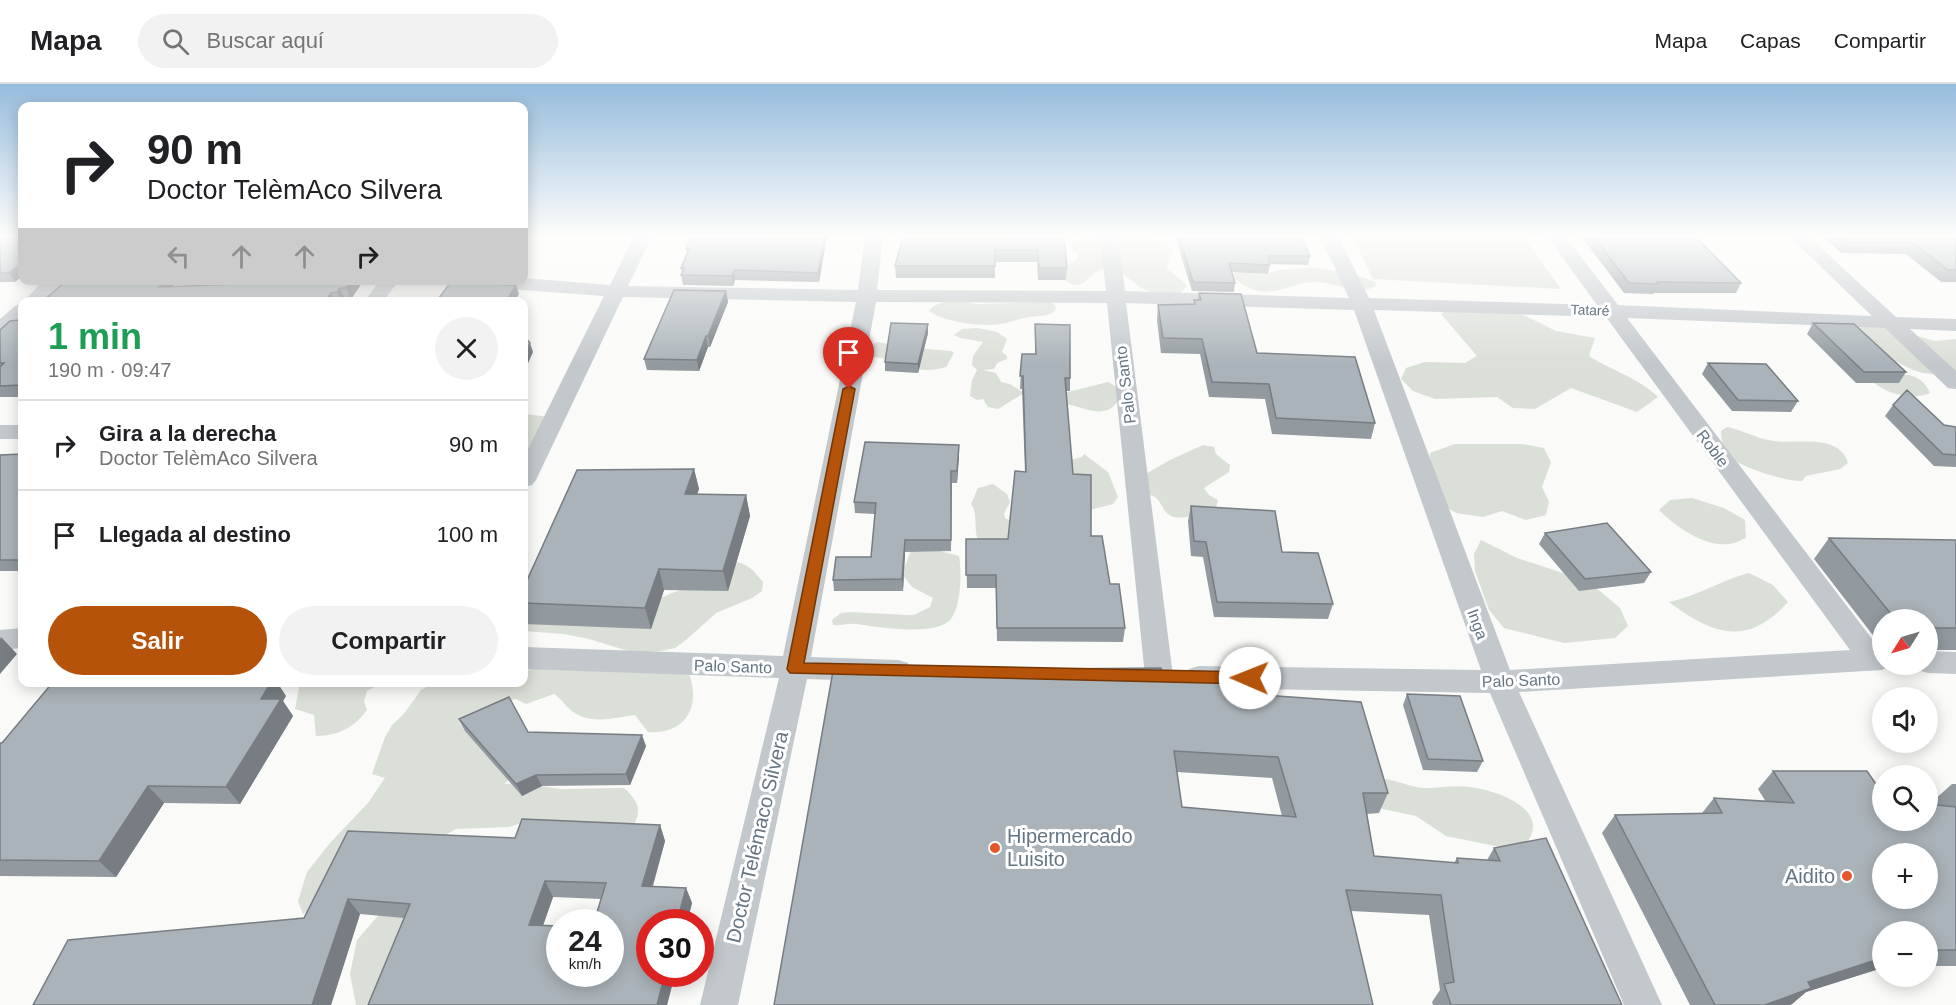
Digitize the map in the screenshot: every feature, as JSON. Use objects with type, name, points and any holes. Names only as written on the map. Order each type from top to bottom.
[{"type":"street","points":[[528,472],[622,279]]},
{"type":"street","name":"Doctor Telémaco Silvera","points":[[719,1005],[795,669],[869,279]]},
{"type":"street","name":"Palo Santo","points":[[1113,279],[1147,676],[1500,682],[1872,659]]},
{"type":"street","name":"Inga","points":[[1350,279],[1362,304],[1500,682],[1643,1005]]},
{"type":"street","name":"Roble","points":[[1587,279],[1872,652]]},
{"type":"street","points":[[1845,279],[1956,382]]},
{"type":"street","name":"Tataré","points":[[528,284],[616,291],[867,296],[1115,297],[1610,311],[1956,325]]},
{"type":"street","points":[[38,297],[51,285]]},
{"type":"street","points":[[377,297],[386,285]]},
{"type":"street","points":[[0,330],[18,314]]},
{"type":"street","points":[[528,430],[548,430]]},
{"type":"street","points":[[0,432],[18,432]]},
{"type":"street","points":[[0,639],[18,638]]},
{"type":"street","name":"Palo Santo","points":[[528,658],[924,672]]},
{"type":"street","points":[[1938,662],[1956,663]]},
{"type":"shaded area","points":[[1063,279],[1088,279],[1077,285]]},
{"type":"shaded area","points":[[1129,279],[1180,279],[1187,286],[1178,295],[1156,293],[1141,288]]},
{"type":"shaded area","points":[[1235,279],[1367,279],[1375,282],[1376,286],[1362,290],[1310,282],[1274,291],[1258,291]]},
{"type":"shaded area","points":[[1373,279],[1554,279],[1561,289]]},
{"type":"shaded area","points":[[957,301],[976,304],[1051,302],[1056,306],[1055,311],[1048,315],[988,325],[945,319],[929,311],[938,304]]},
{"type":"shaded area","points":[[1451,307],[1507,307],[1556,331],[1595,338],[1589,356],[1651,390],[1658,397],[1637,412],[1571,388],[1535,409],[1513,408],[1497,397],[1435,399],[1413,391],[1401,379],[1406,368],[1425,362],[1465,363],[1477,356],[1441,314]]},
{"type":"shaded area","points":[[1870,323],[1935,341],[1956,339],[1956,374],[1927,374],[1913,370],[1883,353],[1847,327]]},
{"type":"shaded area","points":[[978,328],[997,332],[1007,339],[1002,352],[1007,359],[997,363],[994,369],[983,370],[996,373],[1001,382],[1010,384],[1024,393],[998,409],[988,407],[983,399],[977,400],[970,396],[972,380],[977,370],[972,365],[973,356],[983,342],[954,335],[962,329]]},
{"type":"shaded area","points":[[878,342],[954,353],[946,367],[923,370],[864,354],[861,351],[865,346]]},
{"type":"shaded area","points":[[1885,372],[1906,374],[1917,378],[1922,381],[1930,393],[1908,396],[1885,390],[1873,382]]},
{"type":"shaded area","points":[[1108,382],[1115,386],[1120,398],[1108,410],[1094,411],[1065,404],[1060,394]]},
{"type":"shaded area","points":[[528,414],[550,417],[531,467],[528,467]]},
{"type":"shaded area","points":[[1727,427],[1768,440],[1825,443],[1843,453],[1848,463],[1840,469],[1806,476],[1802,481],[1767,474],[1741,464],[1728,454],[1721,431]]},
{"type":"shaded area","points":[[1455,444],[1522,444],[1544,448],[1551,462],[1542,487],[1549,502],[1546,515],[1526,520],[1502,511],[1483,517],[1456,513],[1435,500],[1431,485],[1430,453]]},
{"type":"shaded area","points":[[1203,445],[1214,447],[1216,454],[1230,465],[1229,472],[1204,488],[1209,495],[1218,500],[1216,508],[1190,516],[1174,517],[1167,513],[1154,497],[1131,496],[1126,489],[1125,482],[1128,478],[1137,479]]},
{"type":"shaded area","points":[[1084,454],[1108,472],[1118,497],[1113,504],[1090,510],[1020,474],[1082,457]]},
{"type":"shaded area","points":[[993,484],[1007,494],[1010,502],[1004,514],[1005,518],[1015,523],[1022,538],[980,544],[976,534],[975,513],[971,504],[978,488]]},
{"type":"shaded area","points":[[1692,498],[1724,508],[1745,520],[1746,538],[1730,544],[1709,542],[1682,529],[1659,510],[1670,500]]},
{"type":"shaded area","points":[[1481,540],[1517,558],[1575,577],[1600,591],[1620,608],[1628,626],[1615,638],[1564,643],[1504,628],[1489,610],[1475,571],[1474,554]]},
{"type":"shaded area","points":[[924,547],[959,556],[960,589],[957,606],[951,619],[944,625],[933,628],[906,629],[853,624],[833,625],[832,620],[841,613],[914,615],[930,607],[933,598],[912,587],[902,574],[912,548]]},
{"type":"shaded area","points":[[730,561],[741,563],[753,570],[763,582],[762,591],[752,598],[716,613],[675,648],[661,651],[635,653],[589,639],[564,634],[528,631],[528,608],[638,608],[705,582]]},
{"type":"shaded area","points":[[1749,573],[1773,585],[1788,602],[1773,617],[1758,626],[1744,631],[1715,628],[1700,622],[1669,602],[1690,596]]},
{"type":"shaded area","points":[[551,662],[686,667],[693,692],[689,713],[683,722],[674,728],[662,731],[648,732],[635,715],[611,719],[586,718],[572,711],[554,694],[526,704],[516,699],[501,702],[517,773],[504,784],[518,783],[561,789],[624,788],[637,803],[638,808],[637,819],[630,831],[525,822],[509,827],[456,829],[303,914],[298,901],[307,872],[330,843],[368,803],[385,778],[372,774],[385,737],[421,690],[426,687],[528,687],[528,671]]},
{"type":"shaded area","points":[[374,687],[367,691],[364,701],[367,710],[356,722],[338,733],[316,736],[314,715],[295,709],[299,688]]},
{"type":"shaded area","points":[[1386,779],[1423,788],[1464,786],[1494,793],[1519,804],[1528,813],[1533,822],[1532,834],[1524,846],[1500,847],[1446,836],[1416,816],[1383,809],[1377,805],[1380,781]]},
{"type":"shaded area","points":[[418,902],[389,1005],[356,1005],[350,974],[357,940],[382,911]]},
{"type":"building","points":[[1192,279],[1234,279],[1235,283],[1193,282]]},
{"type":"building","points":[[1626,279],[1737,279],[1741,283],[1657,282],[1658,284],[1629,283]]},
{"type":"building","points":[[61,285],[161,285],[159,287],[348,285],[346,288],[340,288],[337,292],[331,293],[328,297],[48,297]]},
{"type":"building","points":[[449,285],[516,285],[509,297],[440,297]]},
{"type":"building","points":[[674,290],[726,291],[697,360],[644,359]]},
{"type":"building","points":[[1199,293],[1241,294],[1257,353],[1355,357],[1375,423],[1276,418],[1269,384],[1212,382],[1202,339],[1163,338],[1158,305],[1195,304],[1194,300],[1201,300]]},
{"type":"building","points":[[18,320],[18,385],[0,386],[0,367],[4,363],[0,363],[0,330],[10,321]]},
{"type":"building","points":[[891,323],[928,324],[918,364],[885,362]]},
{"type":"building","points":[[1813,323],[1854,324],[1906,372],[1864,372]]},
{"type":"building","points":[[1035,324],[1070,325],[1070,378],[1065,378],[1073,474],[1091,475],[1091,536],[1102,536],[1110,584],[1119,584],[1125,628],[997,628],[996,575],[966,575],[966,539],[1008,539],[1015,471],[1026,472],[1023,376],[1020,376],[1022,354],[1036,354]]},
{"type":"building","points":[[1708,363],[1766,364],[1798,401],[1738,400]]},
{"type":"building","points":[[1907,390],[1944,425],[1956,427],[1956,455],[1943,454],[1893,405]]},
{"type":"building","points":[[865,442],[959,445],[957,471],[951,471],[951,540],[905,540],[902,579],[833,580],[836,557],[871,557],[876,503],[854,502]]},
{"type":"building","points":[[18,454],[18,560],[0,560],[0,455]]},
{"type":"building","points":[[694,469],[685,494],[746,495],[723,571],[659,569],[645,608],[528,603],[528,578],[577,470]]},
{"type":"building","points":[[1191,506],[1275,511],[1282,552],[1318,553],[1333,604],[1217,602],[1206,542],[1194,541]]},
{"type":"building","points":[[1607,523],[1651,572],[1585,579],[1545,533]]},
{"type":"building","points":[[1829,538],[1956,540],[1956,628],[1938,628],[1938,609],[1887,609]]},
{"type":"building","points":[[1161,668],[1162,673],[1234,677],[1236,693],[1361,702],[1388,793],[1363,793],[1374,856],[1458,863],[1457,858],[1500,861],[1494,848],[1546,838],[1622,1005],[1451,1005],[1444,984],[1454,982],[1441,895],[1346,890],[1373,1005],[774,1005],[833,671]],"holes":[[[1174,751],[1278,757],[1296,817],[1182,807]]]},
{"type":"building","points":[[49,687],[268,687],[261,699],[281,699],[226,787],[148,786],[99,861],[0,860],[0,743]]},
{"type":"building","points":[[1407,694],[1460,696],[1483,761],[1428,759]]},
{"type":"building","points":[[509,697],[528,732],[642,735],[626,774],[536,775],[516,784],[459,719]]},
{"type":"building","points":[[1773,771],[1867,771],[1872,778],[1872,831],[1938,831],[1938,805],[1956,807],[1956,950],[1938,950],[1938,921],[1872,921],[1872,961],[1808,982],[1811,988],[1765,1005],[1715,1005],[1615,815],[1722,813],[1714,798],[1794,803]]},
{"type":"building","points":[[522,819],[660,825],[642,886],[686,888],[680,909],[636,909],[636,987],[662,987],[657,1005],[368,1005],[410,904],[348,899],[312,1005],[33,1005],[68,940],[304,918],[348,831],[515,838]]},
{"type":"place","name":"Hipermercado Luisito","points":[[995,848]]},
{"type":"place","name":"Aidito","points":[[1847,876]]},
{"type":"route","points":[[849,389],[795,669],[1250,678]]}]
